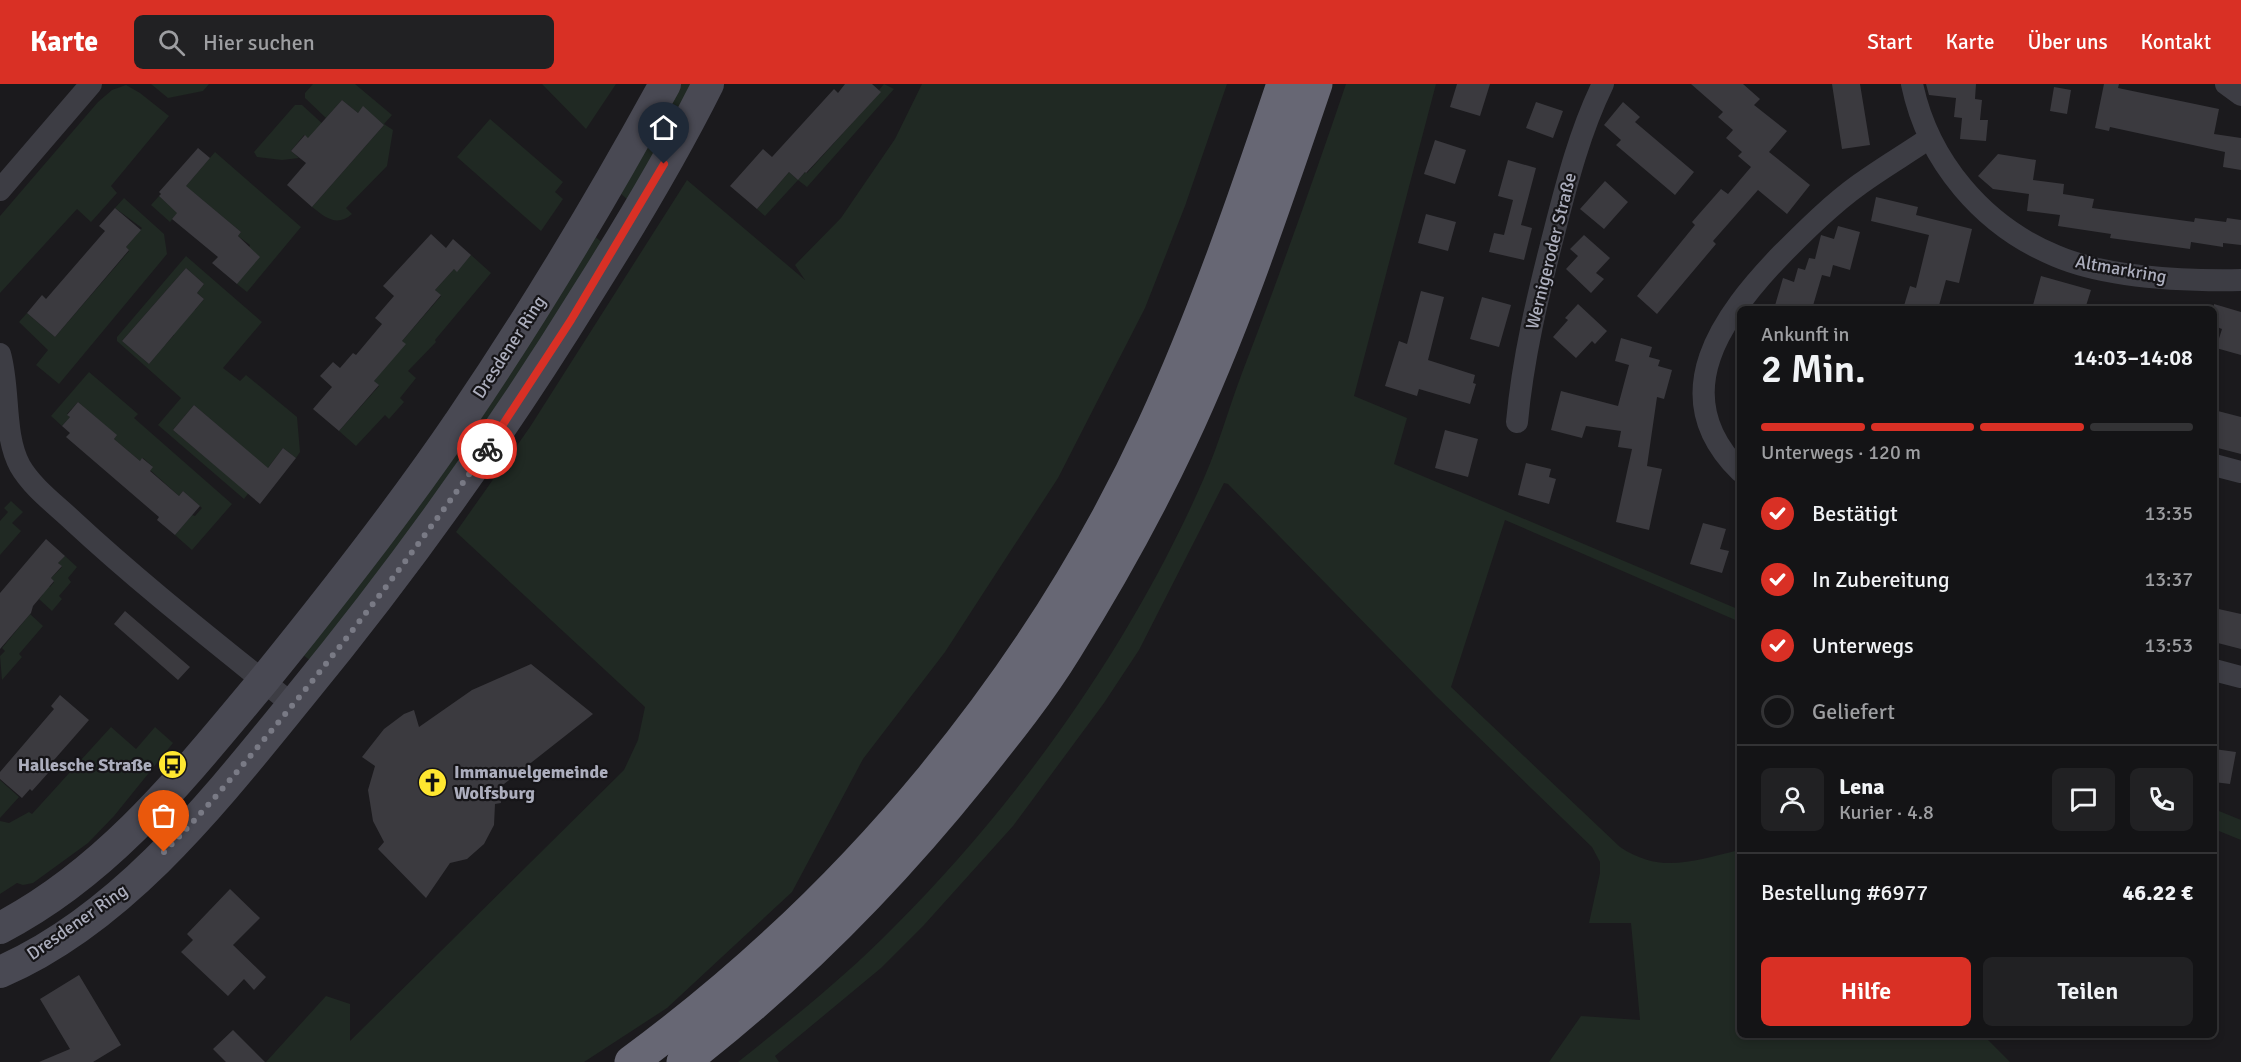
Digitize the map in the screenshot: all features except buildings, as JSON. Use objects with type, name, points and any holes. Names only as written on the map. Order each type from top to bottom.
[{"type":"highway","points":[[632,1062],[762,957],[856,864],[904,811],[974,725],[1038,633],[1099,533],[1153,428],[1214,284],[1283,84]]},
{"type":"highway","points":[[683,1062],[736,1021],[836,930],[930,829],[1000,742],[1065,652],[1126,549],[1181,439],[1243,293],[1317,84]]},
{"type":"street","points":[[0,190],[92,84]]},
{"type":"street","name":"Dresdener Ring","points":[[0,928],[62,890],[129,834],[190,768],[379,535],[488,380],[597,207],[665,84]]},
{"type":"street","name":"Dresdener Ring","points":[[0,972],[63,936],[103,908],[135,881],[189,827],[293,705],[380,594],[500,430],[626,231],[708,84]]},
{"type":"street","name":"Wernigeroder Straße","points":[[1517,422],[1522,371],[1540,285],[1570,171],[1602,84]]},
{"type":"street","name":"Altmarkring","points":[[1912,84],[1928,139],[1945,165],[1978,205],[2024,239],[2056,256],[2095,268],[2196,281],[2241,280]]},
{"type":"street","points":[[2226,84],[2241,95]]},
{"type":"street","points":[[1737,467],[1721,447],[1709,424],[1703,396],[1706,370],[1720,332],[1730,314],[1755,282],[1799,237],[1858,185],[1928,139]]},
{"type":"street","points":[[0,354],[5,370],[13,448],[20,465],[31,481],[106,552],[293,705]]},
{"type":"street","points":[[2217,466],[2241,472]]},
{"type":"street","points":[[2217,671],[2241,677]]},
{"type":"shaded area","points":[[151,84],[209,84],[203,91],[168,98]]},
{"type":"shaded area","points":[[313,84],[355,84],[392,115],[384,124],[393,130],[387,166],[346,208],[352,214],[341,220],[332,220],[312,207],[384,125],[363,107],[358,113],[342,100],[326,118],[305,98],[305,93]]},
{"type":"shaded area","points":[[542,84],[616,84],[586,129]]},
{"type":"shaded area","points":[[681,84],[691,84],[635,206],[613,187],[663,118]]},
{"type":"shaded area","points":[[884,84],[894,89],[807,187],[798,180],[805,172],[807,173],[880,92]]},
{"type":"shaded area","points":[[922,84],[1227,84],[1185,206],[1145,308],[1058,478],[945,652],[863,759],[792,892],[667,1008],[584,1062],[266,1062],[326,996],[350,1004],[350,1041],[624,770],[638,740],[645,707],[456,532],[530,427],[687,180],[805,280],[795,265],[841,218],[895,139]]},
{"type":"shaded area","points":[[1346,84],[1436,84],[1354,396],[1407,418],[1394,464],[1737,609],[1737,621],[1505,520],[1451,687],[1620,847],[1635,856],[1650,861],[1678,863],[1737,851],[1737,1038],[1986,1038],[2010,1062],[1549,1062],[1581,1016],[1640,1020],[1631,923],[1589,923],[1600,873],[1600,862],[1592,847],[1436,696],[1228,484],[1224,483],[1139,650],[1104,703],[1013,826],[924,925],[881,968],[775,1056],[779,1062],[738,1062],[838,980],[894,927],[986,826],[1070,717],[1143,600],[1204,478],[1296,229]]},
{"type":"shaded area","points":[[126,85],[169,116],[111,186],[117,193],[91,222],[77,209],[0,293],[0,216],[98,102],[112,90]]},
{"type":"shaded area","points":[[295,105],[302,105],[326,127],[313,142],[304,135],[291,151],[299,158],[282,160],[257,157],[254,152]]},
{"type":"shaded area","points":[[490,119],[563,182],[555,192],[563,199],[541,231],[457,157]]},
{"type":"shaded area","points":[[215,152],[301,227],[247,292],[237,284],[250,245],[238,236],[241,232],[194,193],[170,222],[151,205],[159,196],[172,208],[178,195]]},
{"type":"shaded area","points":[[789,172],[798,180],[765,216],[757,209]]},
{"type":"shaded area","points":[[124,198],[164,234],[167,254],[59,384],[36,365],[48,350],[19,322],[27,313],[55,337],[129,251],[126,247],[142,228],[115,208]]},
{"type":"shaded area","points":[[588,230],[609,249],[443,487],[311,661],[303,655]]},
{"type":"shaded area","points":[[471,255],[491,273],[435,340],[436,342],[408,371],[416,378],[400,398],[404,402],[389,419],[385,415],[356,446],[339,431],[379,386],[374,381],[402,341],[441,296],[435,290],[454,269],[457,271]]},
{"type":"shaded area","points":[[186,256],[262,322],[223,368],[240,381],[246,375],[297,417],[300,452],[296,458],[283,448],[244,499],[158,425],[181,398],[117,341],[117,337]],"holes":[[[186,268],[204,284],[197,293],[204,299],[195,310],[188,304],[182,310],[189,316],[180,327],[172,321],[166,328],[174,335],[165,345],[157,339],[151,347],[158,353],[149,364],[122,341]],[[194,405],[254,457],[234,481],[173,430]]]},
{"type":"shaded area","points":[[89,372],[138,414],[134,418],[232,504],[192,550],[175,535],[192,515],[195,516],[202,508],[183,491],[179,496],[150,470],[152,466],[143,458],[140,461],[114,439],[116,435],[78,402],[67,414],[70,417],[62,426],[51,416]]},
{"type":"shaded area","points":[[11,501],[23,512],[12,523],[21,531],[0,555],[0,521],[8,512],[4,508]]},
{"type":"shaded area","points":[[65,556],[77,567],[68,578],[71,582],[59,596],[62,599],[52,611],[39,599],[43,594],[40,591],[46,584],[50,587],[54,582],[51,578],[62,567],[58,563]]},
{"type":"shaded area","points":[[30,614],[43,626],[19,654],[22,657],[2,680],[0,656],[5,651],[2,648]]},
{"type":"shaded area","points":[[111,727],[136,749],[155,727],[173,743],[114,816],[88,843],[33,883],[23,885],[17,883],[0,894],[0,821],[9,823],[29,812],[32,814]]},
{"type":"shaded area","points":[[0,780],[19,797],[0,818]]},
{"type":"shaded area","points":[[2217,810],[2241,820],[2241,840],[2217,830]]},
{"type":"way so far","points":[[164,852],[189,827],[319,672],[373,604],[487,449]]},
{"type":"place","name":"Hallesche Straße","points":[[173,765]]},
{"type":"place","name":"Immanuelgemeinde Wolfsburg","points":[[433,782]]},
{"type":"route","points":[[487,449],[571,320],[664,164]]}]
